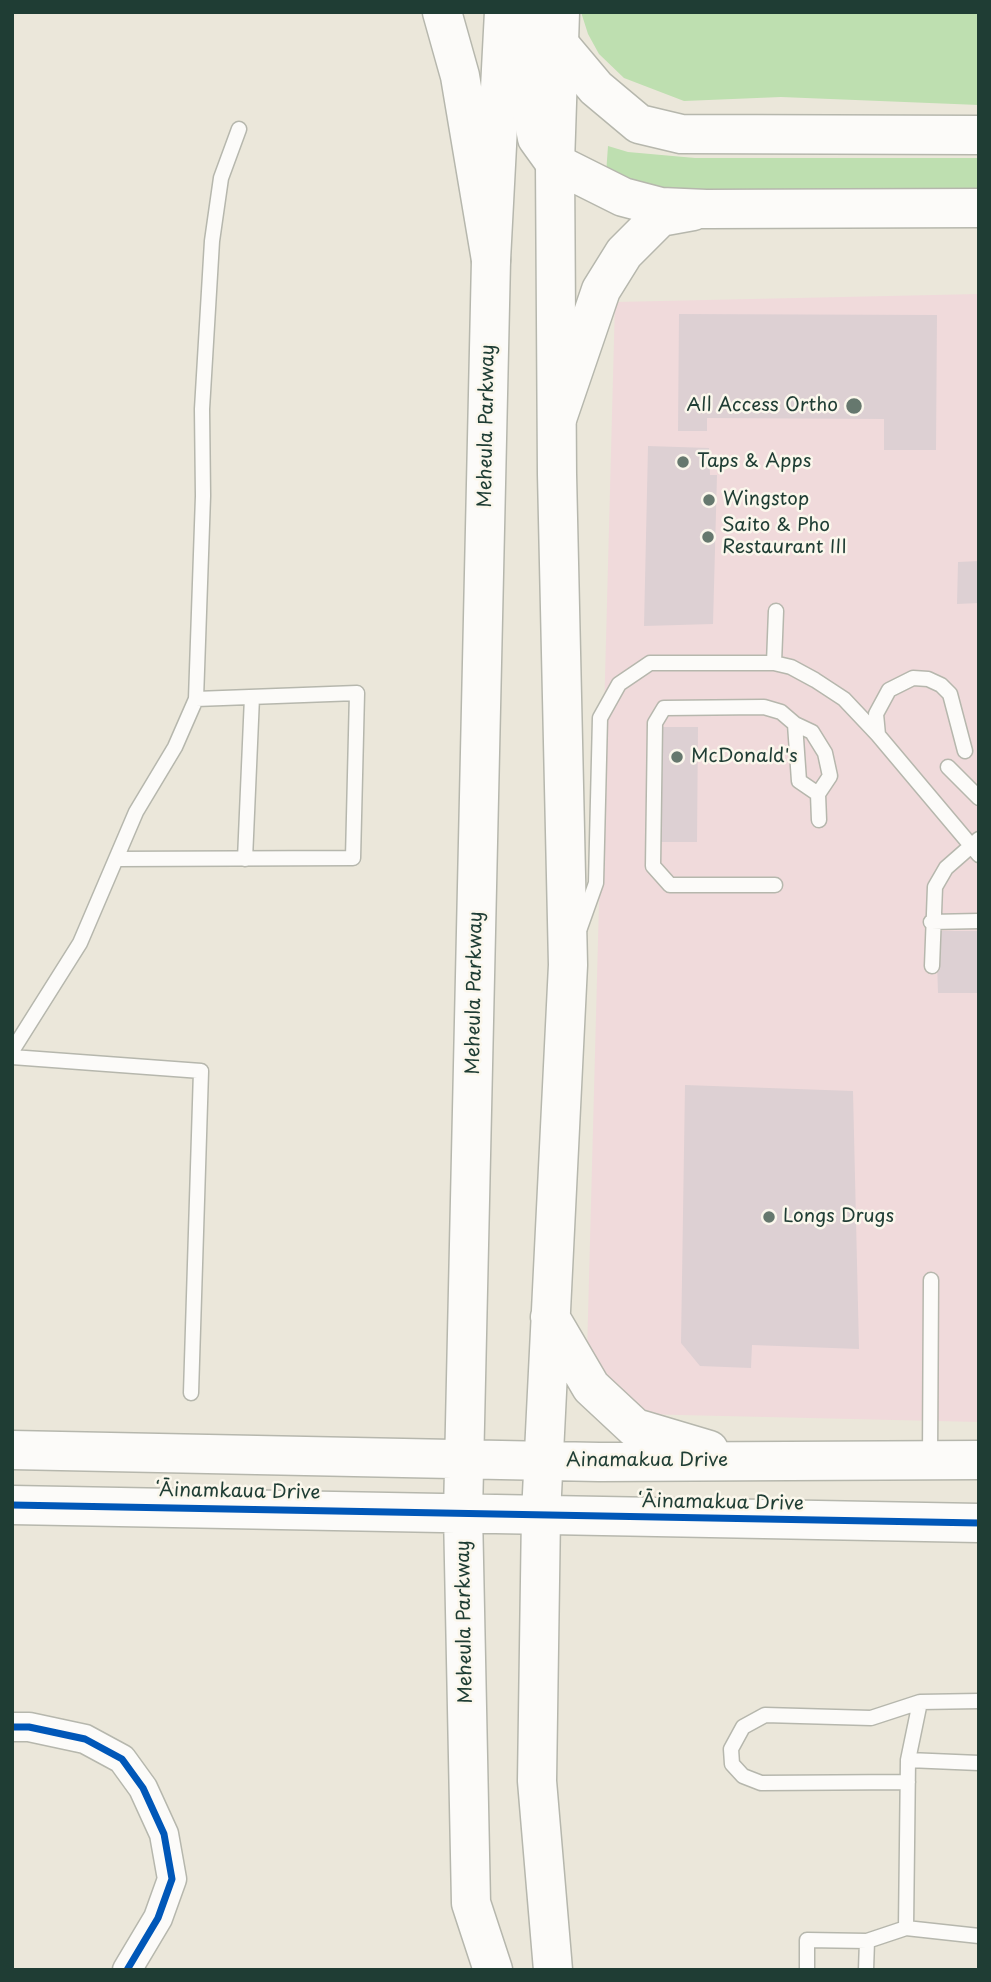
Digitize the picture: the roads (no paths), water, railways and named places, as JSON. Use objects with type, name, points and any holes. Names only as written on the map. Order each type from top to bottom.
[{"type":"main road","points":[[442,12],[460,76],[491,260]]},
{"type":"main road","name":"Meheula Parkway","points":[[493,1970],[471,1903],[463,1513],[491,260],[504,12]]},
{"type":"main road","points":[[525,12],[527,87],[537,138],[555,163],[623,197],[661,207],[706,209],[979,208]]},
{"type":"main road","points":[[553,1970],[537,1781],[541,1514],[568,965],[555,163],[559,28]]},
{"type":"main road","points":[[559,28],[596,88],[639,124],[681,134],[979,135]]},
{"type":"main road","points":[[558,416],[601,290],[624,253],[660,217],[706,209]]},
{"type":"main road","points":[[550,1317],[591,1387],[635,1428],[750,1462],[930,1458],[979,1460]]},
{"type":"main road","name":"ʻĀinamkaua Drive","points":[[12,1450],[544,1460]]},
{"type":"main road","name":"Ainamakua Drive","points":[[544,1460],[750,1462]]},
{"type":"main road","name":"ʻĀinamkaua Drive","points":[[12,1505],[463,1513]]},
{"type":"main road","name":"ʻĀinamakua Drive","points":[[463,1513],[979,1523]]},
{"type":"street","points":[[12,1727],[29,1727],[85,1739],[122,1759],[143,1788],[164,1834],[172,1879],[159,1918],[127,1970]]},
{"type":"lane","points":[[12,1051],[80,943],[136,812],[175,747],[196,699],[203,496],[202,409],[212,241],[221,178],[239,129]]},
{"type":"lane","points":[[774,663],[776,611]]},
{"type":"lane","points":[[568,965],[596,883],[600,718],[619,684],[650,663],[774,663],[803,673],[844,699],[976,847],[946,867],[935,887],[931,922],[932,966]]},
{"type":"lane","points":[[878,735],[876,714],[888,690],[913,678],[928,679],[941,685],[950,694],[965,751]]},
{"type":"lane","points":[[117,859],[353,858],[357,693],[196,699]]},
{"type":"lane","points":[[245,859],[252,697]]},
{"type":"lane","points":[[775,885],[670,885],[653,866],[655,723],[664,708],[764,707],[781,712],[795,724],[812,732],[825,753],[830,776],[818,794],[819,820]]},
{"type":"lane","points":[[795,724],[799,780],[818,794]]},
{"type":"lane","points":[[948,767],[979,798]]},
{"type":"lane","points":[[931,922],[979,921]]},
{"type":"lane","points":[[12,1057],[201,1071],[191,1393]]},
{"type":"lane","points":[[930,1458],[931,1280]]},
{"type":"lane","points":[[908,1782],[761,1783],[743,1776],[732,1764],[731,1749],[743,1727],[765,1715],[871,1718],[920,1702],[979,1701]]},
{"type":"lane","points":[[906,1928],[908,1760],[920,1702]]},
{"type":"lane","points":[[908,1760],[979,1763]]},
{"type":"lane","points":[[807,1970],[807,1940],[867,1941],[906,1928],[979,1936]]},
{"type":"lane","points":[[866,1970],[867,1941]]},
{"type":"place","name":"All Access Ortho","points":[[854,406]]},
{"type":"place","name":"Taps & Apps","points":[[683,462]]},
{"type":"place","name":"Wingstop","points":[[709,500]]},
{"type":"place","name":"Saito & Pho Restaurant III","points":[[708,537]]},
{"type":"place","name":"McDonald's","points":[[677,757]]},
{"type":"place","name":"Longs Drugs","points":[[769,1217]]}]
